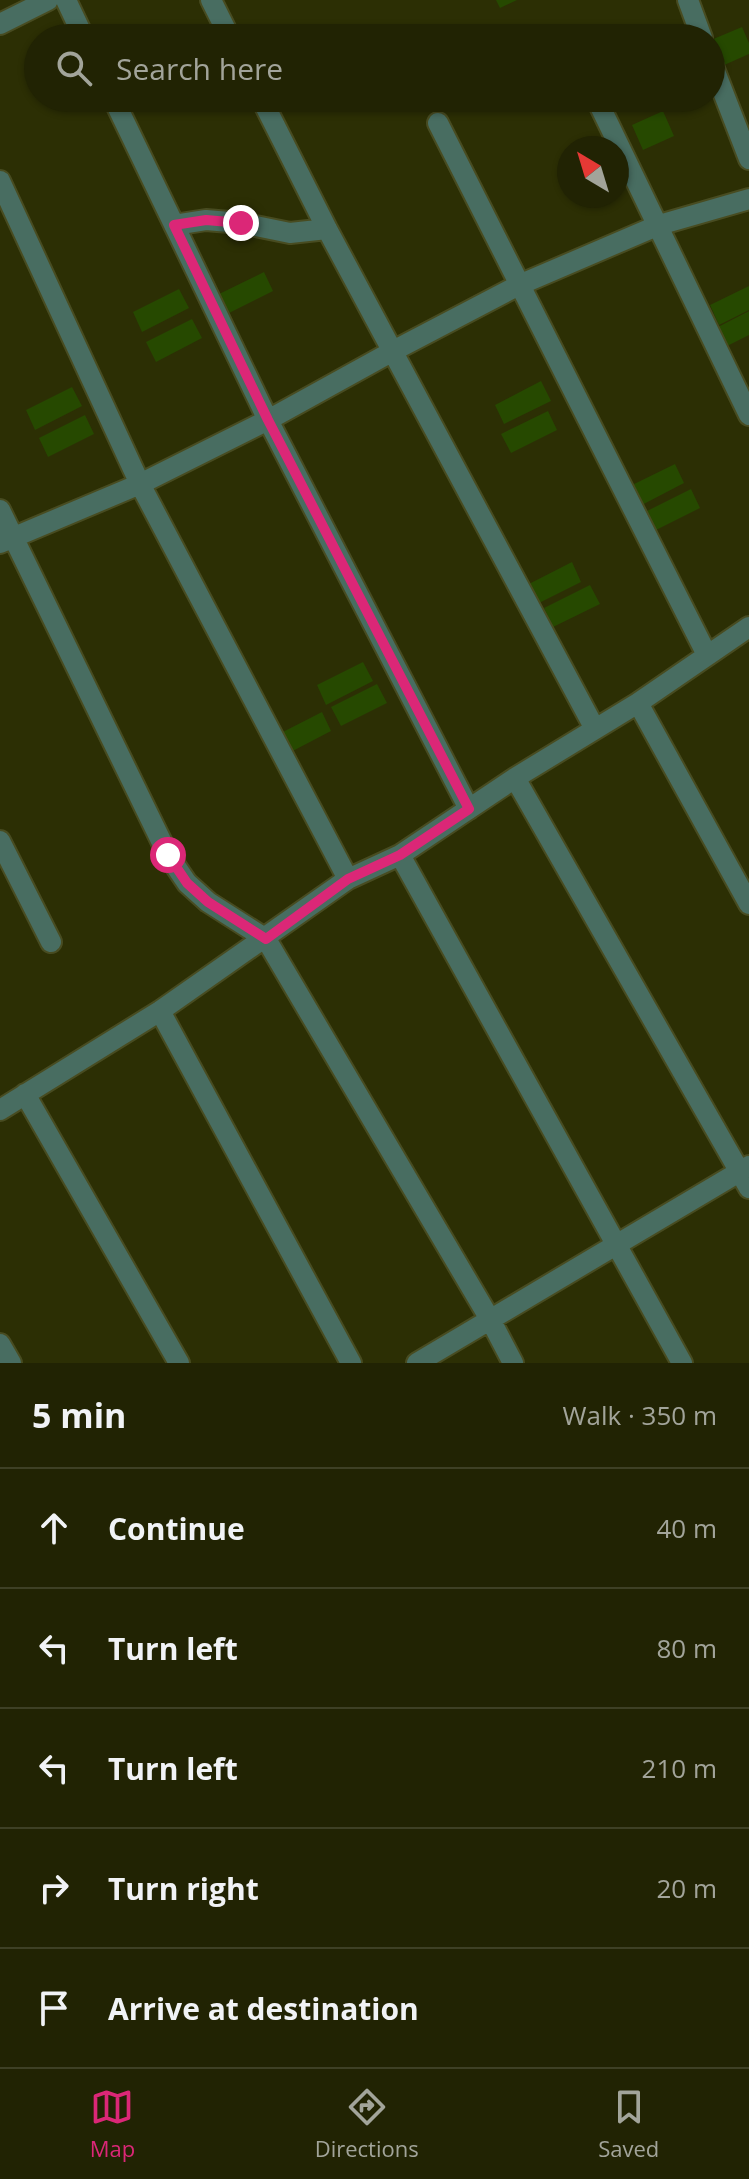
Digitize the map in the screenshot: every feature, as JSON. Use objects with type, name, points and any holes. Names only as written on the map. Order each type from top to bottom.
[{"type":"street","points":[[0,24],[48,0]]},
{"type":"street","points":[[66,0],[77,24]]},
{"type":"street","points":[[211,0],[223,24]]},
{"type":"street","points":[[688,0],[697,24]]},
{"type":"street","points":[[725,97],[749,159]]},
{"type":"street","points":[[120,112],[268,420],[469,809]]},
{"type":"street","points":[[268,112],[327,229],[595,729]]},
{"type":"street","points":[[603,112],[749,415]]},
{"type":"street","points":[[438,123],[707,655]]},
{"type":"street","points":[[0,181],[140,484],[348,879]]},
{"type":"street","points":[[6,540],[140,484],[268,420],[519,285],[659,225],[749,199]]},
{"type":"street","points":[[174,225],[206,220],[290,233],[327,229]]},
{"type":"street","points":[[0,510],[6,540],[168,855],[187,883],[208,902],[266,939],[513,1363]]},
{"type":"street","points":[[0,1110],[160,1011],[348,879],[400,855],[515,778],[638,703],[749,627]]},
{"type":"street","points":[[638,703],[749,904]]},
{"type":"street","points":[[417,1363],[618,1245],[746,1175],[515,778]]},
{"type":"street","points":[[0,841],[51,942]]},
{"type":"street","points":[[400,855],[682,1363]]},
{"type":"street","points":[[160,1011],[351,1363]]},
{"type":"street","points":[[25,1094],[179,1363]]},
{"type":"street","points":[[0,1344],[11,1363]]},
{"type":"building","points":[[496,0],[517,0],[500,8]]},
{"type":"building","points":[[742,27],[749,43],[749,54],[725,65],[725,34]]},
{"type":"building","points":[[663,112],[674,136],[643,150],[632,125]]},
{"type":"building","points":[[264,272],[273,291],[227,314],[217,295]]},
{"type":"building","points":[[749,286],[749,310],[719,325],[710,305]]},
{"type":"building","points":[[179,289],[189,308],[142,332],[133,312]]},
{"type":"building","points":[[749,311],[749,335],[727,346],[718,327]]},
{"type":"building","points":[[192,319],[202,338],[156,362],[146,342]]},
{"type":"building","points":[[541,381],[551,401],[504,424],[495,405]]},
{"type":"building","points":[[72,387],[82,406],[35,430],[26,410]]},
{"type":"building","points":[[548,411],[557,430],[511,453],[501,434]]},
{"type":"building","points":[[85,415],[94,434],[48,457],[39,438]]},
{"type":"building","points":[[675,464],[684,483],[638,507],[628,487]]},
{"type":"building","points":[[691,489],[700,508],[654,531],[645,512]]},
{"type":"building","points":[[572,562],[581,582],[535,605],[525,586]]},
{"type":"building","points":[[590,585],[600,604],[553,627],[544,608]]},
{"type":"building","points":[[363,662],[373,681],[326,705],[317,685]]},
{"type":"building","points":[[377,684],[387,703],[341,726],[331,707]]},
{"type":"building","points":[[322,712],[331,731],[285,755],[275,736]]},
{"type":"route","points":[[168,855],[187,883],[208,902],[266,939],[348,879],[400,855],[469,809],[268,420],[174,225],[206,220],[241,223]]}]
